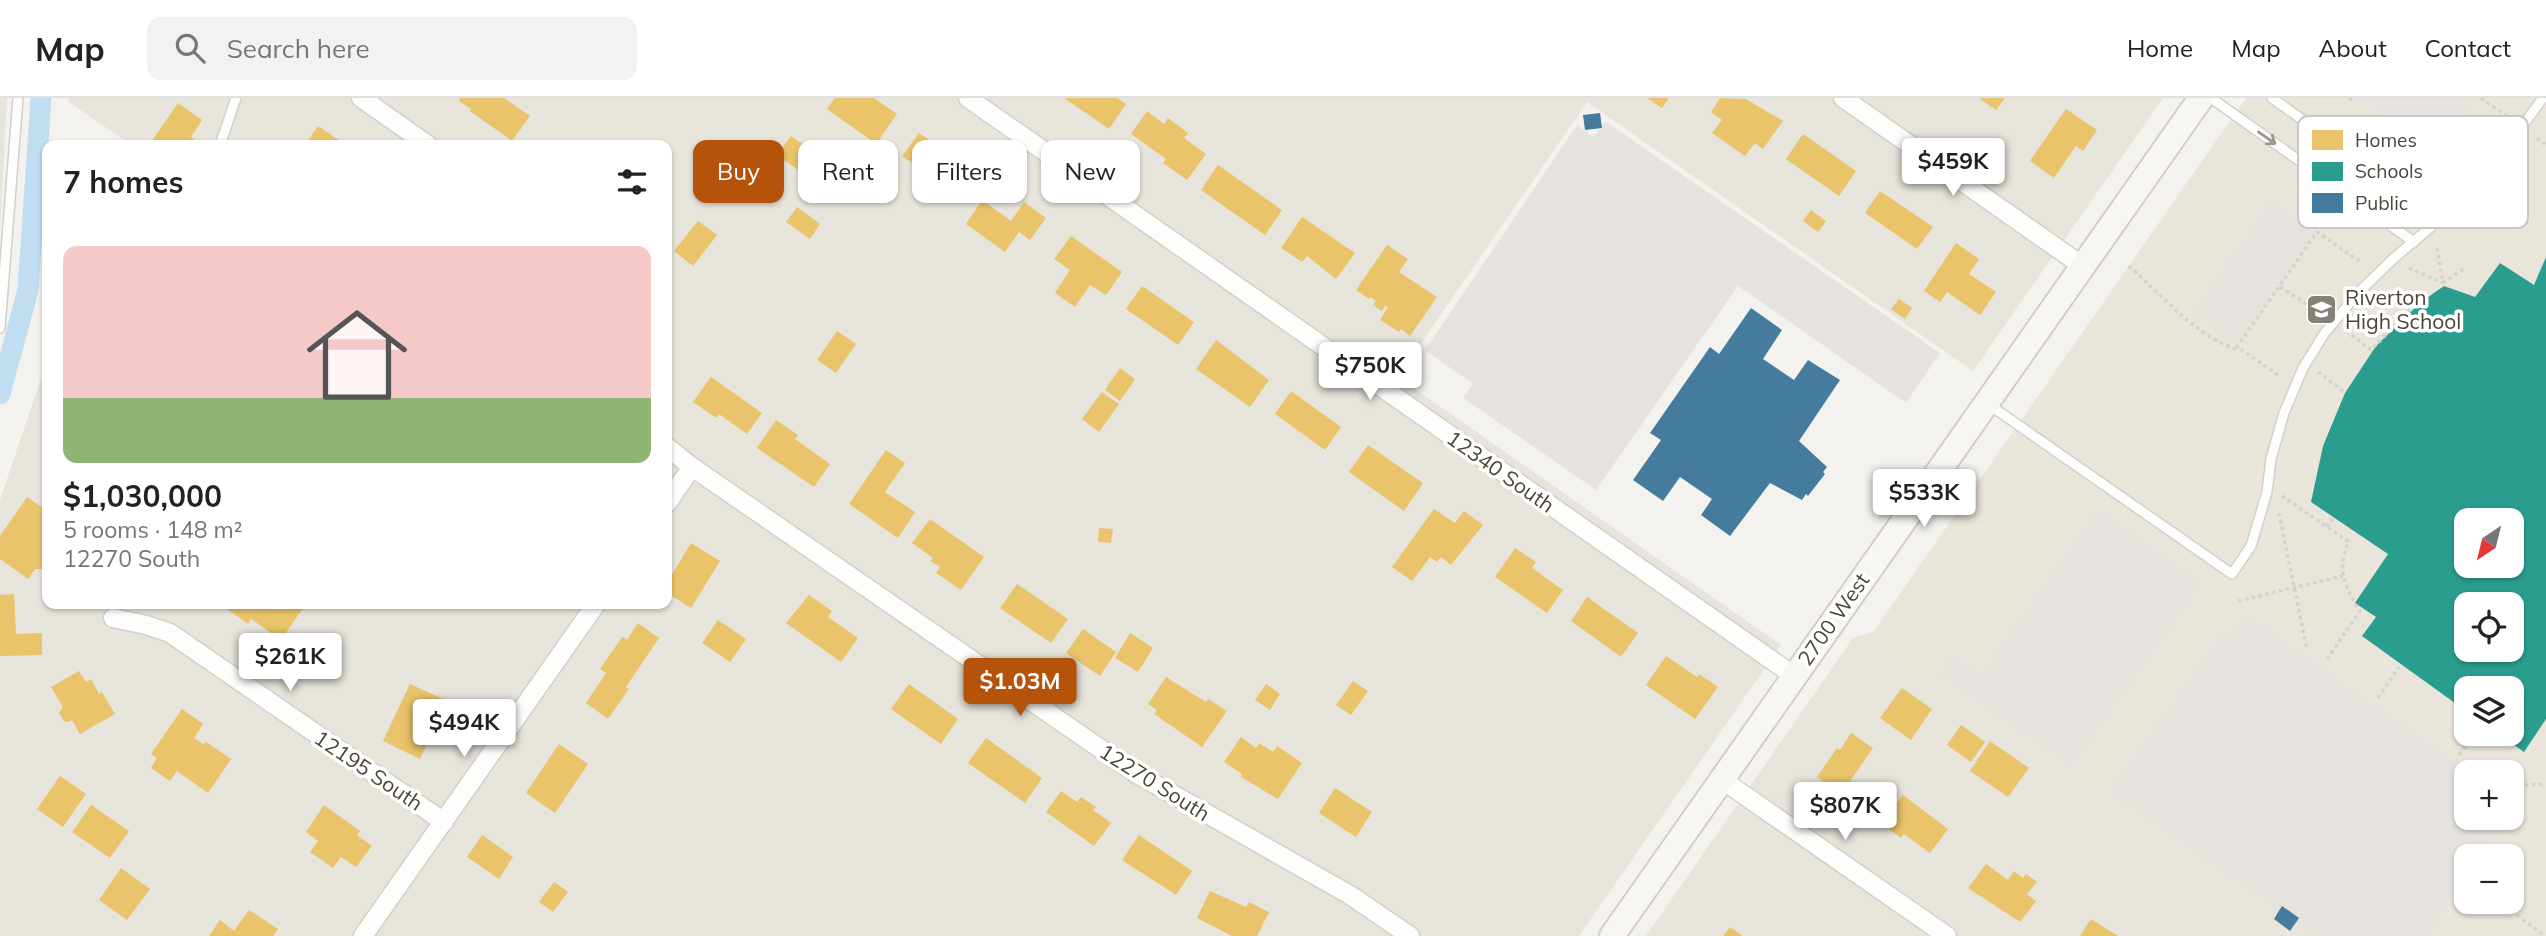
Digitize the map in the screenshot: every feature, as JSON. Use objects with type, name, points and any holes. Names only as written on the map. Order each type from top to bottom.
[{"type":"main road","name":"2700 West","points":[[1612,936],[2201,98]]},
{"type":"street","points":[[361,98],[421,140]]},
{"type":"street","name":"12340 South","points":[[968,98],[1793,675]]},
{"type":"street","points":[[1843,98],[2084,267]]},
{"type":"street","name":"12270 South","points":[[672,451],[1137,774],[1350,895],[1410,936]]},
{"type":"street","points":[[672,496],[692,467]]},
{"type":"street","points":[[363,936],[592,609]]},
{"type":"street","name":"12195 South","points":[[113,618],[170,633],[444,821]]},
{"type":"street","points":[[1721,779],[1947,936]]},
{"type":"lane","points":[[0,328],[18,98]]},
{"type":"lane","points":[[222,140],[236,98]]},
{"type":"lane","points":[[2211,98],[2298,160]]},
{"type":"lane","points":[[2272,98],[2298,117]]},
{"type":"lane","points":[[2528,118],[2543,98]]},
{"type":"lane","points":[[2394,228],[2414,242]]},
{"type":"lane","points":[[1987,403],[2232,574],[2251,546],[2267,492],[2271,458],[2284,413],[2303,368],[2324,334],[2358,293],[2431,228]]},
{"type":"path","points":[[2349,98],[2355,102]]},
{"type":"path","points":[[2481,98],[2507,116]]},
{"type":"path","points":[[2537,138],[2546,145]]},
{"type":"path","points":[[2277,375],[2237,347],[2317,232],[2359,261]]},
{"type":"path","points":[[2437,248],[2443,283]]},
{"type":"path","points":[[2129,266],[2183,317],[2218,343],[2244,351]]},
{"type":"path","points":[[2409,268],[2443,283]]},
{"type":"path","points":[[2443,283],[2465,268]]},
{"type":"path","points":[[2279,286],[2316,310]]},
{"type":"path","points":[[2346,331],[2371,349],[2424,295]]},
{"type":"path","points":[[2318,372],[2344,392]]},
{"type":"path","points":[[2282,496],[2348,541],[2344,551],[2343,576],[2348,594],[2360,611],[2325,662]]},
{"type":"path","points":[[2279,513],[2307,650]]},
{"type":"path","points":[[2327,527],[2332,519]]},
{"type":"path","points":[[2238,601],[2343,576]]},
{"type":"path","points":[[2378,698],[2399,667]]},
{"type":"path","points":[[2459,755],[2466,746]]},
{"type":"path","points":[[2524,785],[2546,784]]},
{"type":"path","points":[[2515,914],[2545,936]]},
{"type":"shaded area","points":[[0,98],[7,98],[0,232]]},
{"type":"shaded area","points":[[69,98],[2163,98],[1973,371],[1587,102],[1398,377],[1781,645],[1579,936],[0,936],[0,500],[42,375],[42,609],[672,609],[672,140],[124,140],[69,102]]},
{"type":"shaded area","name":"Riverton High School","points":[[2246,98],[2546,98],[2546,936],[2288,936],[1857,636],[1871,633],[1876,628]]},
{"type":"shaded area","points":[[2358,98],[2478,98],[2465,116],[2384,116]]},
{"type":"shaded area","points":[[1605,121],[1940,353],[1906,403],[1738,286],[1596,490],[1463,398],[1473,384],[1425,350],[1577,125],[1594,137]]},
{"type":"shaded area","points":[[2270,198],[2298,218],[2298,228],[2311,228],[2317,232],[2237,347],[2191,313]]},
{"type":"shaded area","points":[[2097,507],[2205,582],[2072,770],[1936,675],[1952,653],[1981,671]]},
{"type":"shaded area","points":[[2246,612],[2457,760],[2454,760],[2454,830],[2502,830],[2493,844],[2454,844],[2454,899],[2428,936],[2311,936],[2106,792],[2221,631],[2229,635]]},
{"type":"shaded area","points":[[1857,636],[2288,936],[1646,936],[1853,638]]},
{"type":"building: Homes","points":[[460,98],[504,98],[530,116],[511,140],[459,101]]},
{"type":"building: Homes","points":[[835,98],[874,98],[897,114],[879,140],[870,140],[827,109]]},
{"type":"building: Homes","points":[[1064,98],[1117,98],[1126,104],[1109,129]]},
{"type":"building: Homes","points":[[1647,98],[1669,98],[1662,108]]},
{"type":"building: Homes","points":[[1720,98],[1746,99],[1783,121],[1763,149],[1755,143],[1745,156],[1712,133],[1722,120],[1711,112]]},
{"type":"building: Homes","points":[[1979,98],[2005,98],[1996,110]]},
{"type":"building: Homes","points":[[178,103],[202,120],[191,137],[195,140],[152,140]]},
{"type":"building: Homes","points":[[2066,109],[2097,130],[2083,151],[2076,146],[2054,178],[2030,161]]},
{"type":"building: Homes","points":[[1147,111],[1164,124],[1168,118],[1188,133],[1184,138],[1206,154],[1187,180],[1163,163],[1166,159],[1131,134]]},
{"type":"building: Homes","points":[[318,126],[339,140],[308,140]]},
{"type":"building: Homes","points":[[919,133],[929,140],[914,140]]},
{"type":"building: Homes","points":[[1803,134],[1856,171],[1839,196],[1786,159]]},
{"type":"building: Homes","points":[[791,136],[798,141],[798,170],[784,160],[784,146]]},
{"type":"building: Homes","points":[[912,142],[912,163],[902,156]]},
{"type":"building: Homes","points":[[1218,165],[1282,210],[1265,235],[1201,190]]},
{"type":"building: Homes","points":[[1880,191],[1933,227],[1917,249],[1865,213]]},
{"type":"building: Homes","points":[[980,203],[986,203],[1011,221],[1023,203],[1046,218],[1030,240],[1019,232],[1005,252],[966,224]]},
{"type":"building: Homes","points":[[797,207],[820,224],[810,239],[786,222]]},
{"type":"building: Homes","points":[[1811,210],[1826,221],[1818,232],[1803,221]]},
{"type":"building: Homes","points":[[1302,217],[1355,253],[1336,279],[1307,256],[1302,262],[1281,248]]},
{"type":"building: Homes","points":[[698,221],[717,235],[693,266],[674,251]]},
{"type":"building: Homes","points":[[1071,236],[1122,272],[1106,295],[1090,285],[1075,307],[1055,293],[1070,270],[1054,259]]},
{"type":"building: Homes","points":[[1956,243],[1979,259],[1969,274],[1996,292],[1980,315],[1947,292],[1940,302],[1924,291]]},
{"type":"building: Homes","points":[[1387,245],[1408,259],[1399,272],[1437,297],[1410,336],[1380,320],[1388,307],[1385,306],[1382,311],[1373,305],[1376,301],[1356,290]]},
{"type":"building: Homes","points":[[1142,286],[1194,322],[1178,345],[1126,309]]},
{"type":"building: Homes","points":[[1899,299],[1912,308],[1905,319],[1891,309]]},
{"type":"building: Homes","points":[[837,331],[856,344],[836,373],[817,360]]},
{"type":"building: Homes","points":[[1216,340],[1269,380],[1250,407],[1196,369]]},
{"type":"building: Homes","points":[[1120,368],[1135,379],[1120,401],[1105,390]]},
{"type":"building: Homes","points":[[711,377],[762,413],[747,434],[719,414],[716,418],[693,402]]},
{"type":"building: Homes","points":[[1291,391],[1341,427],[1325,450],[1275,414]]},
{"type":"building: Homes","points":[[1102,392],[1119,404],[1099,432],[1082,419]]},
{"type":"building: Homes","points":[[776,420],[798,435],[795,439],[830,464],[814,487],[757,448]]},
{"type":"building: Homes","points":[[1368,445],[1423,483],[1404,511],[1349,472]]},
{"type":"building: Homes","points":[[886,450],[905,463],[885,492],[915,512],[898,538],[849,504]]},
{"type":"building: Homes","points":[[27,497],[42,508],[42,569],[35,569],[28,579],[0,559],[0,536]]},
{"type":"building: Homes","points":[[1434,509],[1455,523],[1464,511],[1483,525],[1451,565],[1441,557],[1437,562],[1430,557],[1412,581],[1392,567]]},
{"type":"building: Homes","points":[[930,519],[984,557],[961,590],[936,573],[940,567],[930,561],[933,558],[912,543]]},
{"type":"building: Homes","points":[[1099,528],[1113,529],[1111,543],[1098,542]]},
{"type":"building: Homes","points":[[691,543],[720,561],[691,608],[672,596],[672,575]]},
{"type":"building: Homes","points":[[1515,548],[1536,562],[1532,568],[1563,590],[1547,613],[1495,577]]},
{"type":"building: Homes","points":[[1017,584],[1068,619],[1051,643],[1000,608]]},
{"type":"building: Homes","points":[[14,594],[16,634],[42,633],[42,655],[0,656],[0,595]]},
{"type":"building: Homes","points":[[809,595],[832,611],[828,617],[858,638],[841,662],[786,623]]},
{"type":"building: Homes","points":[[1587,597],[1638,633],[1621,657],[1571,621]]},
{"type":"building: Homes","points":[[227,609],[302,609],[281,640],[251,619],[248,624]]},
{"type":"building: Homes","points":[[718,620],[746,639],[730,662],[702,643]]},
{"type":"building: Homes","points":[[638,623],[659,638],[608,719],[586,703],[606,673],[600,669],[622,637],[627,640]]},
{"type":"building: Homes","points":[[1083,629],[1116,652],[1100,676],[1066,653]]},
{"type":"building: Homes","points":[[1130,633],[1153,648],[1138,672],[1115,658]]},
{"type":"building: Homes","points":[[1666,656],[1697,677],[1699,674],[1718,687],[1695,719],[1646,685]]},
{"type":"building: Homes","points":[[79,671],[86,682],[91,679],[99,694],[102,692],[115,714],[80,734],[72,720],[64,721],[59,713],[63,707],[51,687]]},
{"type":"building: Homes","points":[[1166,677],[1206,702],[1208,699],[1227,711],[1202,747],[1154,714],[1157,710],[1148,704]]},
{"type":"building: Homes","points":[[1353,681],[1368,691],[1351,715],[1336,705]]},
{"type":"building: Homes","points":[[410,684],[447,701],[420,759],[383,741]]},
{"type":"building: Homes","points":[[909,684],[958,719],[941,744],[891,709]]},
{"type":"building: Homes","points":[[1266,684],[1280,694],[1270,710],[1255,700]]},
{"type":"building: Homes","points":[[1902,688],[1932,709],[1911,740],[1880,718]]},
{"type":"building: Homes","points":[[182,709],[203,724],[194,738],[204,745],[206,742],[231,759],[208,793],[177,771],[170,781],[151,768],[157,758],[151,754]]},
{"type":"building: Homes","points":[[1961,725],[1985,742],[1971,762],[1947,745]]},
{"type":"building: Homes","points":[[1851,733],[1873,748],[1843,796],[1817,777]]},
{"type":"building: Homes","points":[[1241,737],[1256,748],[1259,743],[1273,752],[1277,746],[1302,763],[1278,799],[1241,777],[1242,774],[1224,762]]},
{"type":"building: Homes","points":[[986,738],[1042,778],[1025,803],[968,763]]},
{"type":"building: Homes","points":[[1990,741],[2029,768],[2008,797],[1970,771]]},
{"type":"building: Homes","points":[[559,744],[588,764],[555,813],[526,793]]},
{"type":"building: Homes","points":[[60,776],[86,794],[63,827],[37,809]]},
{"type":"building: Homes","points":[[1335,788],[1372,812],[1356,837],[1319,813]]},
{"type":"building: Homes","points":[[1061,791],[1077,802],[1081,797],[1096,807],[1093,810],[1111,823],[1094,846],[1046,812]]},
{"type":"building: Homes","points":[[1903,795],[1948,829],[1930,853],[1904,834],[1901,838],[1882,824]]},
{"type":"building: Homes","points":[[91,805],[129,831],[110,858],[72,832]]},
{"type":"building: Homes","points":[[324,805],[360,831],[357,835],[372,846],[356,867],[341,857],[333,868],[310,852],[318,841],[306,832]]},
{"type":"building: Homes","points":[[482,835],[513,857],[499,879],[467,857]]},
{"type":"building: Homes","points":[[1139,835],[1192,871],[1176,895],[1122,860]]},
{"type":"building: Homes","points":[[1986,864],[2008,880],[2014,871],[2023,878],[2026,874],[2037,882],[2027,894],[2036,901],[2020,922],[1968,888]]},
{"type":"building: Homes","points":[[121,868],[150,889],[127,920],[99,900]]},
{"type":"building: Homes","points":[[554,882],[568,892],[553,912],[539,902]]},
{"type":"building: Homes","points":[[1210,891],[1246,907],[1249,902],[1269,912],[1257,936],[1232,936],[1197,918]]},
{"type":"building: Homes","points":[[249,910],[278,929],[273,936],[209,936],[220,920],[234,931]]},
{"type":"building: Homes","points":[[2091,919],[2118,936],[2080,936]]},
{"type":"building: Homes","points":[[1730,927],[1743,936],[1723,936]]},
{"type":"building: Schools","name":"Riverton High School","points":[[2546,257],[2546,719],[2524,752],[2515,746],[2524,746],[2524,676],[2454,676],[2454,702],[2362,636],[2376,617],[2355,603],[2388,554],[2311,502],[2323,446],[2345,393],[2376,346],[2421,302],[2444,286],[2475,297],[2500,263],[2534,285]]},
{"type":"building: Public","points":[[1600,113],[1602,128],[1585,130],[1583,115]]},
{"type":"building: Public","points":[[1751,308],[1782,330],[1763,359],[1794,380],[1808,360],[1840,380],[1799,441],[1827,467],[1823,472],[1825,474],[1802,500],[1770,483],[1730,536],[1701,515],[1712,499],[1680,477],[1663,501],[1633,480],[1661,440],[1650,433],[1710,347],[1719,354]]},
{"type":"building: Public","points":[[2282,906],[2299,918],[2290,931],[2274,919]]},
{"type":"waterway","points":[[0,394],[28,290],[41,98]]},
{"type":"place","name":"Riverton High School","points":[[2322,309]]}]
